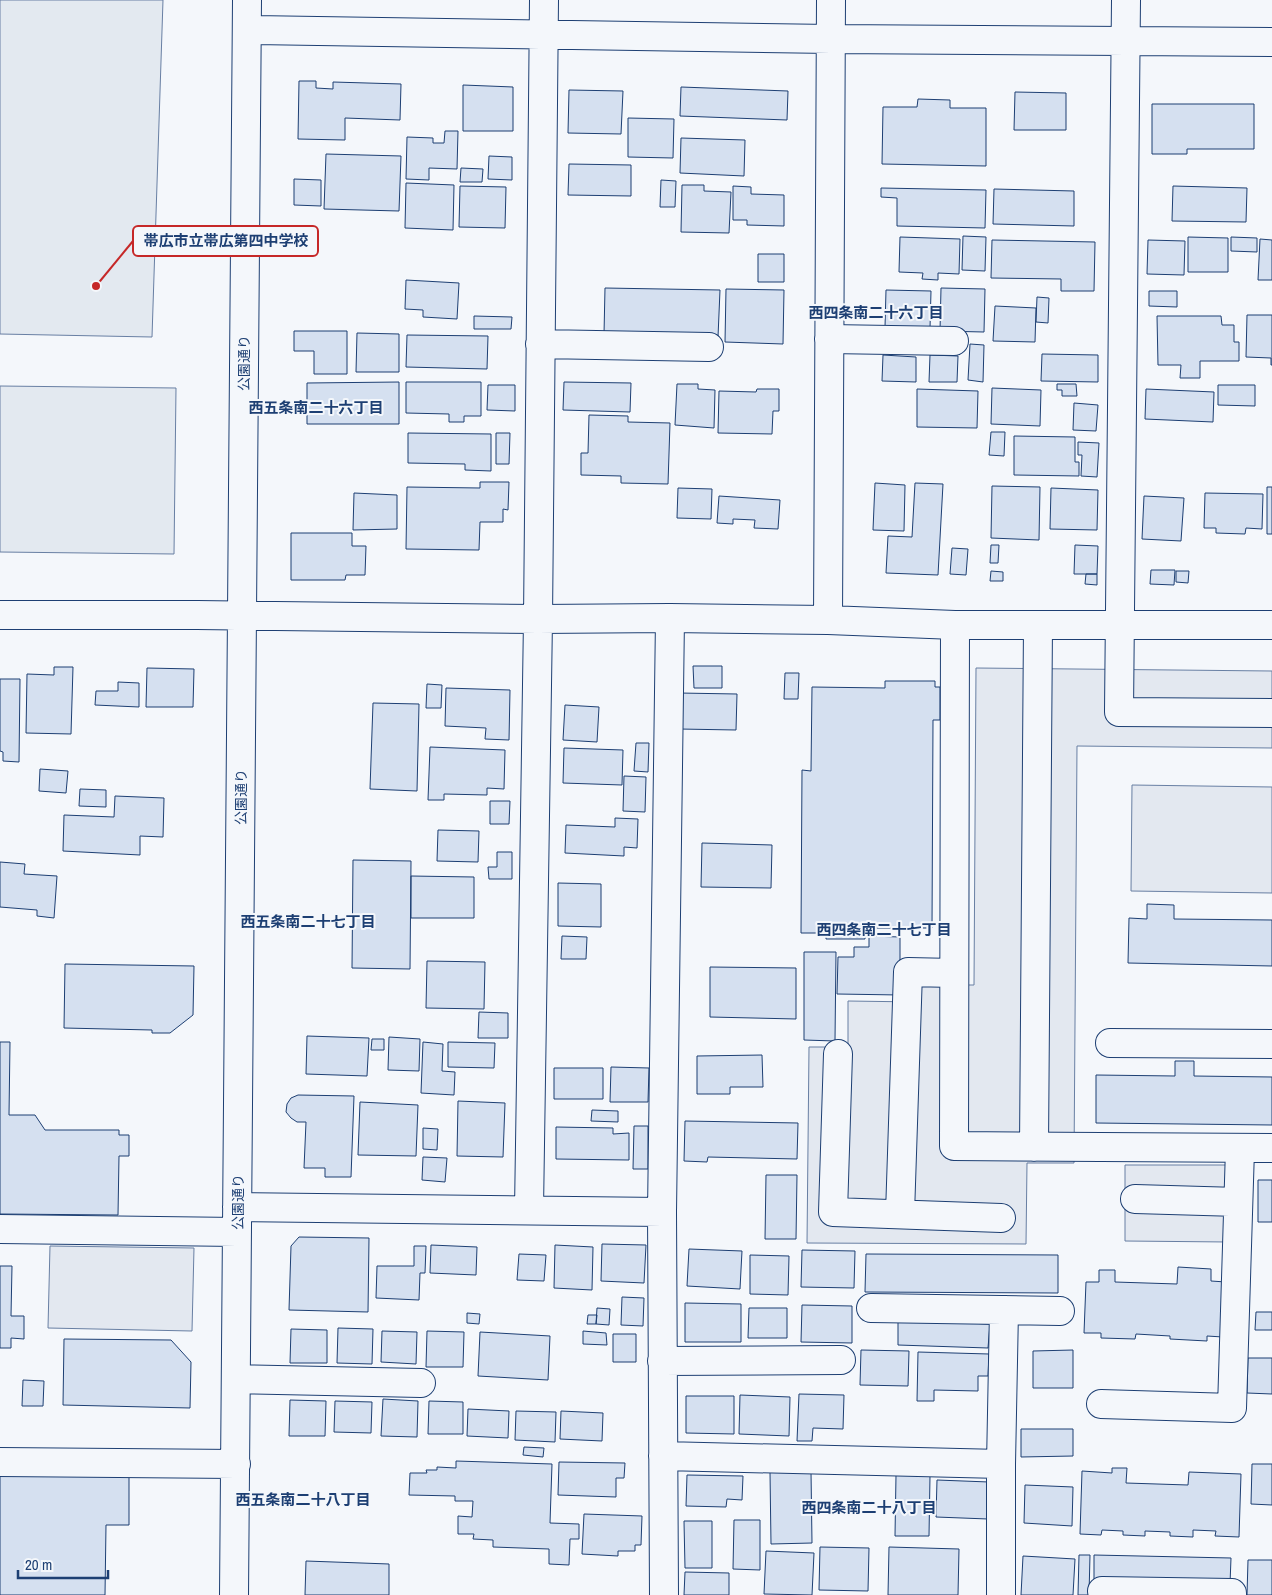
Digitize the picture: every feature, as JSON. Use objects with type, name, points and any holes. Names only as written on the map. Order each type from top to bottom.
[{"type":"street","name":"公園通り","points":[[234,1595],[247,0]]},
{"type":"street","points":[[529,1210],[538,619],[544,0]]},
{"type":"street","points":[[828,620],[831,0]]},
{"type":"street","points":[[1126,0],[1119,712],[1272,712]]},
{"type":"street","points":[[247,30],[831,39],[1272,42]]},
{"type":"street","points":[[829,339],[954,341]]},
{"type":"street","points":[[540,344],[709,347]]},
{"type":"street","points":[[0,615],[538,619],[670,618],[828,620],[955,625],[1272,625]]},
{"type":"street","points":[[664,1595],[662,1212],[670,618]]},
{"type":"street","points":[[955,625],[954,1146],[1272,1148]]},
{"type":"street","points":[[1034,1147],[1038,625]]},
{"type":"street","points":[[900,1214],[908,972],[954,973]]},
{"type":"street","points":[[1110,1043],[1272,1044]]},
{"type":"street","points":[[838,1054],[832,1212],[1001,1218]]},
{"type":"street","points":[[1101,1404],[1232,1408],[1240,1149]]},
{"type":"street","points":[[1135,1199],[1238,1202]]},
{"type":"street","points":[[0,1229],[529,1210],[662,1212]]},
{"type":"street","points":[[872,1308],[1060,1311]]},
{"type":"street","points":[[1001,1595],[1004,1310]]},
{"type":"street","points":[[662,1361],[842,1360]]},
{"type":"street","points":[[236,1379],[421,1383]]},
{"type":"street","points":[[663,1456],[1001,1464]]},
{"type":"street","points":[[0,1462],[236,1464]]},
{"type":"street","points":[[1102,1591],[1232,1593],[1232,1595]]},
{"type":"shaded area","points":[[0,0],[163,0],[152,337],[0,334]]},
{"type":"shaded area","points":[[0,386],[176,388],[174,554],[0,552]]},
{"type":"shaded area","points":[[976,668],[1272,671],[1272,748],[1077,746],[1074,1163],[1027,1163],[1026,1244],[807,1243],[809,1047],[848,1047],[848,1001],[917,1002],[918,985],[974,985]]},
{"type":"shaded area","points":[[1132,785],[1272,787],[1272,893],[1131,891]]},
{"type":"shaded area","points":[[1125,1165],[1229,1165],[1228,1242],[1125,1241]]},
{"type":"shaded area","points":[[50,1246],[194,1248],[192,1331],[48,1328]]},
{"type":"building","points":[[299,81],[316,81],[316,88],[333,89],[333,82],[401,84],[400,120],[345,118],[345,140],[298,139]]},
{"type":"building","points":[[463,85],[513,87],[513,131],[463,131]]},
{"type":"building","points":[[681,87],[788,91],[787,120],[680,116]]},
{"type":"building","points":[[569,90],[623,91],[621,134],[568,133]]},
{"type":"building","points":[[1015,92],[1066,93],[1066,130],[1014,130]]},
{"type":"building","points":[[918,99],[950,100],[950,108],[986,108],[986,166],[882,164],[883,107],[917,107]]},
{"type":"building","points":[[1152,104],[1254,104],[1254,149],[1187,149],[1187,154],[1152,154]]},
{"type":"building","points":[[628,118],[674,119],[673,158],[628,157]]},
{"type":"building","points":[[445,131],[458,131],[457,169],[429,168],[429,180],[406,179],[407,137],[433,138],[433,143],[444,143]]},
{"type":"building","points":[[681,138],[745,140],[744,176],[680,173]]},
{"type":"building","points":[[326,154],[401,156],[399,211],[324,209]]},
{"type":"building","points":[[489,156],[512,157],[512,180],[488,179]]},
{"type":"building","points":[[569,164],[631,165],[631,196],[568,195]]},
{"type":"building","points":[[461,168],[483,169],[482,182],[460,182]]},
{"type":"building","points":[[294,179],[321,180],[321,206],[294,205]]},
{"type":"building","points":[[661,180],[676,181],[675,207],[660,207]]},
{"type":"building","points":[[406,183],[454,185],[453,230],[405,228]]},
{"type":"building","points":[[682,185],[704,185],[704,191],[731,192],[729,233],[681,232]]},
{"type":"building","points":[[460,186],[506,187],[505,228],[459,227]]},
{"type":"building","points":[[733,186],[751,187],[751,194],[784,195],[784,226],[747,225],[747,220],[733,220]]},
{"type":"building","points":[[1173,186],[1247,188],[1246,222],[1172,221]]},
{"type":"building","points":[[881,188],[986,190],[985,228],[897,226],[897,198],[881,197]]},
{"type":"building","points":[[994,189],[1074,191],[1074,226],[993,224]]},
{"type":"building","points":[[963,236],[986,237],[985,271],[962,270]]},
{"type":"building","points":[[900,237],[960,239],[959,274],[938,273],[938,280],[922,279],[923,273],[899,272]]},
{"type":"building","points":[[1188,237],[1228,238],[1228,272],[1188,272]]},
{"type":"building","points":[[1231,237],[1257,238],[1257,252],[1231,251]]},
{"type":"building","points":[[1260,239],[1272,240],[1272,280],[1258,280]]},
{"type":"building","points":[[992,240],[1095,242],[1094,291],[1061,291],[1061,279],[991,278]]},
{"type":"building","points":[[1148,240],[1185,241],[1184,275],[1147,274]]},
{"type":"building","points":[[758,254],[784,254],[784,282],[758,282]]},
{"type":"building","points":[[406,280],[459,283],[457,319],[423,317],[423,310],[405,309]]},
{"type":"building","points":[[605,288],[720,290],[718,337],[604,334]]},
{"type":"building","points":[[941,288],[985,289],[984,332],[940,331]]},
{"type":"building","points":[[726,289],[784,290],[783,344],[725,342]]},
{"type":"building","points":[[886,290],[931,291],[930,328],[885,327]]},
{"type":"building","points":[[1149,291],[1177,291],[1177,307],[1149,306]]},
{"type":"building","points":[[1037,297],[1049,298],[1048,323],[1036,322]]},
{"type":"building","points":[[995,306],[1036,308],[1035,342],[993,341]]},
{"type":"building","points":[[1247,315],[1272,315],[1272,365],[1271,358],[1246,357]]},
{"type":"building","points":[[474,316],[512,317],[511,329],[474,329]]},
{"type":"building","points":[[1157,316],[1221,316],[1222,325],[1234,325],[1234,342],[1239,342],[1239,361],[1200,361],[1200,378],[1180,378],[1181,365],[1158,365]]},
{"type":"building","points":[[294,331],[347,331],[347,374],[314,374],[314,351],[294,351]]},
{"type":"building","points":[[357,333],[399,334],[399,372],[356,372]]},
{"type":"building","points":[[407,335],[488,336],[487,369],[406,367]]},
{"type":"building","points":[[970,344],[984,345],[983,382],[968,380]]},
{"type":"building","points":[[1042,354],[1098,355],[1098,382],[1041,381]]},
{"type":"building","points":[[883,355],[916,357],[916,382],[882,381]]},
{"type":"building","points":[[930,355],[958,356],[957,382],[929,382]]},
{"type":"building","points":[[399,382],[399,424],[307,424],[307,383]]},
{"type":"building","points":[[406,382],[481,382],[481,416],[464,416],[464,422],[449,422],[449,414],[406,413]]},
{"type":"building","points":[[564,382],[631,383],[630,412],[563,410]]},
{"type":"building","points":[[677,384],[698,384],[698,389],[715,390],[714,428],[675,425]]},
{"type":"building","points":[[1057,384],[1076,384],[1077,396],[1062,396],[1062,390],[1057,390]]},
{"type":"building","points":[[488,385],[515,385],[515,411],[487,410]]},
{"type":"building","points":[[1218,385],[1255,385],[1255,406],[1218,405]]},
{"type":"building","points":[[992,388],[1041,390],[1040,426],[991,424]]},
{"type":"building","points":[[757,389],[779,389],[779,411],[773,411],[772,434],[718,433],[719,391],[756,392]]},
{"type":"building","points":[[917,389],[978,391],[977,428],[917,427]]},
{"type":"building","points":[[1146,389],[1214,392],[1213,422],[1145,419]]},
{"type":"building","points":[[1074,403],[1098,405],[1096,431],[1073,430]]},
{"type":"building","points":[[589,415],[628,416],[628,422],[670,423],[668,484],[621,483],[621,476],[581,475],[581,453],[588,453]]},
{"type":"building","points":[[991,432],[1005,432],[1004,456],[989,455]]},
{"type":"building","points":[[408,433],[491,434],[491,471],[465,470],[465,464],[408,463]]},
{"type":"building","points":[[496,433],[510,433],[509,464],[496,464]]},
{"type":"building","points":[[1014,436],[1075,437],[1075,462],[1079,462],[1079,476],[1014,475]]},
{"type":"building","points":[[1078,442],[1099,443],[1097,477],[1081,476],[1082,455],[1078,455]]},
{"type":"building","points":[[480,482],[509,482],[508,510],[503,509],[503,522],[480,522],[479,550],[406,549],[407,487],[480,488]]},
{"type":"building","points":[[875,483],[905,485],[904,531],[873,530]]},
{"type":"building","points":[[915,483],[943,484],[938,575],[886,573],[888,536],[912,537]]},
{"type":"building","points":[[992,486],[1040,487],[1039,540],[991,538]]},
{"type":"building","points":[[1267,487],[1272,487],[1272,534],[1267,534]]},
{"type":"building","points":[[678,488],[712,489],[711,519],[677,518]]},
{"type":"building","points":[[1051,488],[1098,490],[1097,530],[1050,529]]},
{"type":"building","points":[[354,493],[397,495],[397,529],[353,530]]},
{"type":"building","points":[[1205,493],[1263,494],[1262,529],[1246,528],[1245,534],[1216,533],[1216,528],[1204,528]]},
{"type":"building","points":[[719,496],[780,500],[778,529],[754,528],[755,520],[733,519],[733,524],[717,523]]},
{"type":"building","points":[[1144,496],[1184,498],[1181,541],[1142,539]]},
{"type":"building","points":[[291,533],[352,533],[352,546],[366,546],[365,575],[346,575],[345,580],[291,580]]},
{"type":"building","points":[[991,545],[999,545],[998,563],[990,563]]},
{"type":"building","points":[[1075,545],[1098,546],[1097,574],[1074,574]]},
{"type":"building","points":[[952,548],[968,549],[966,575],[950,574]]},
{"type":"building","points":[[1151,570],[1175,570],[1174,585],[1150,584]]},
{"type":"building","points":[[991,571],[1003,572],[1003,581],[990,581]]},
{"type":"building","points":[[1176,571],[1189,571],[1188,583],[1176,582]]},
{"type":"building","points":[[1086,574],[1097,574],[1097,585],[1085,584]]},
{"type":"building","points":[[693,666],[722,666],[722,688],[694,688]]},
{"type":"building","points":[[54,667],[73,667],[71,734],[26,733],[27,674],[54,675]]},
{"type":"building","points":[[147,668],[194,669],[193,707],[146,707]]},
{"type":"building","points":[[785,673],[799,673],[798,699],[784,699]]},
{"type":"building","points":[[0,679],[20,679],[19,762],[3,761],[3,752],[0,751]]},
{"type":"building","points":[[885,681],[935,681],[935,687],[940,687],[940,720],[933,720],[932,928],[865,928],[865,939],[826,939],[826,933],[801,933],[802,770],[811,771],[812,687],[885,688]]},
{"type":"building","points":[[118,682],[139,683],[139,707],[95,705],[96,691],[118,691]]},
{"type":"building","points":[[427,684],[442,685],[441,708],[426,708]]},
{"type":"building","points":[[446,688],[510,690],[509,740],[485,739],[486,728],[445,726]]},
{"type":"building","points":[[679,693],[737,694],[736,730],[679,729]]},
{"type":"building","points":[[373,703],[419,704],[417,791],[370,789]]},
{"type":"building","points":[[565,705],[599,707],[597,742],[563,740]]},
{"type":"building","points":[[636,743],[649,743],[648,772],[634,771]]},
{"type":"building","points":[[430,747],[505,750],[504,789],[487,788],[487,795],[444,794],[444,800],[428,800]]},
{"type":"building","points":[[564,748],[623,750],[622,785],[563,783]]},
{"type":"building","points":[[40,769],[68,771],[66,793],[39,791]]},
{"type":"building","points":[[624,776],[646,777],[645,812],[623,811]]},
{"type":"building","points":[[80,789],[106,790],[106,807],[79,806]]},
{"type":"building","points":[[115,796],[164,798],[163,837],[140,836],[140,855],[63,851],[64,815],[114,817]]},
{"type":"building","points":[[490,801],[510,801],[509,824],[490,824]]},
{"type":"building","points":[[615,818],[638,819],[637,848],[624,847],[624,856],[565,853],[566,825],[615,827]]},
{"type":"building","points":[[438,830],[479,831],[478,862],[437,861]]},
{"type":"building","points":[[702,843],[772,845],[771,888],[701,887]]},
{"type":"building","points":[[497,852],[512,852],[512,879],[489,879],[488,867],[497,867]]},
{"type":"building","points":[[353,860],[411,861],[410,969],[352,968]]},
{"type":"building","points":[[0,862],[25,864],[24,874],[57,876],[54,918],[37,916],[37,910],[0,907]]},
{"type":"building","points":[[411,876],[474,877],[474,918],[411,918]]},
{"type":"building","points":[[558,883],[601,884],[601,927],[558,926]]},
{"type":"building","points":[[1147,904],[1174,905],[1174,919],[1272,920],[1272,966],[1128,963],[1129,918],[1147,919]]},
{"type":"building","points":[[562,936],[587,937],[586,959],[561,959]]},
{"type":"building","points":[[869,936],[900,937],[900,995],[837,994],[838,957],[854,957],[854,947],[869,947]]},
{"type":"building","points":[[804,952],[836,952],[835,1041],[804,1040]]},
{"type":"building","points":[[427,961],[485,962],[484,1009],[426,1008]]},
{"type":"building","points":[[65,964],[194,966],[193,1015],[170,1033],[152,1033],[152,1030],[64,1028]]},
{"type":"building","points":[[710,967],[796,968],[796,1019],[710,1017]]},
{"type":"building","points":[[479,1012],[508,1013],[508,1038],[478,1038]]},
{"type":"building","points":[[307,1036],[369,1038],[367,1076],[306,1074]]},
{"type":"building","points":[[389,1037],[420,1039],[419,1071],[388,1070]]},
{"type":"building","points":[[372,1039],[384,1039],[384,1050],[371,1050]]},
{"type":"building","points":[[0,1042],[10,1042],[9,1115],[35,1115],[45,1130],[119,1130],[119,1135],[129,1135],[129,1156],[119,1156],[118,1215],[0,1214]]},
{"type":"building","points":[[423,1042],[443,1044],[442,1071],[455,1072],[454,1095],[421,1093]]},
{"type":"building","points":[[448,1042],[495,1043],[494,1068],[448,1067]]},
{"type":"building","points":[[762,1055],[763,1087],[730,1087],[730,1094],[697,1094],[697,1056]]},
{"type":"building","points":[[1175,1061],[1194,1061],[1194,1076],[1272,1077],[1272,1125],[1096,1123],[1096,1075],[1175,1076]]},
{"type":"building","points":[[611,1067],[649,1068],[648,1102],[610,1102]]},
{"type":"building","points":[[554,1068],[603,1068],[603,1099],[554,1099]]},
{"type":"building","points":[[298,1095],[354,1096],[351,1177],[325,1177],[325,1168],[304,1168],[306,1122],[297,1122],[286,1112],[287,1104],[291,1098]]},
{"type":"building","points":[[458,1101],[505,1103],[503,1157],[457,1156]]},
{"type":"building","points":[[360,1102],[418,1105],[416,1156],[358,1155]]},
{"type":"building","points":[[592,1110],[618,1111],[618,1122],[591,1121]]},
{"type":"building","points":[[685,1121],[798,1123],[797,1159],[708,1157],[707,1162],[684,1161]]},
{"type":"building","points":[[634,1126],[648,1126],[648,1169],[633,1169]]},
{"type":"building","points":[[556,1127],[613,1128],[613,1134],[629,1133],[629,1160],[556,1159]]},
{"type":"building","points":[[423,1128],[438,1129],[437,1150],[423,1149]]},
{"type":"building","points":[[423,1157],[447,1158],[445,1182],[422,1180]]},
{"type":"building","points":[[766,1175],[797,1175],[796,1239],[765,1239]]},
{"type":"building","points":[[1258,1180],[1272,1180],[1272,1222],[1258,1222]]},
{"type":"building","points":[[299,1237],[369,1238],[368,1312],[289,1310],[291,1246]]},
{"type":"building","points":[[602,1244],[646,1245],[644,1283],[601,1281]]},
{"type":"building","points":[[431,1245],[477,1247],[476,1275],[430,1273]]},
{"type":"building","points":[[555,1245],[593,1247],[592,1290],[554,1288]]},
{"type":"building","points":[[414,1246],[426,1246],[425,1273],[420,1273],[419,1300],[376,1298],[377,1266],[414,1266]]},
{"type":"building","points":[[689,1249],[742,1251],[740,1289],[687,1286]]},
{"type":"building","points":[[802,1250],[855,1251],[854,1288],[801,1287]]},
{"type":"building","points":[[519,1254],[546,1255],[544,1281],[517,1280]]},
{"type":"building","points":[[866,1254],[1058,1255],[1058,1293],[865,1292]]},
{"type":"building","points":[[750,1255],[789,1256],[788,1295],[750,1294]]},
{"type":"building","points":[[0,1266],[12,1266],[11,1316],[24,1316],[24,1339],[11,1338],[11,1348],[0,1348]]},
{"type":"building","points":[[1178,1267],[1211,1269],[1211,1281],[1226,1282],[1223,1337],[1207,1336],[1207,1341],[1170,1339],[1170,1336],[1136,1334],[1135,1339],[1101,1338],[1101,1333],[1084,1333],[1086,1282],[1099,1282],[1099,1270],[1115,1270],[1115,1282],[1177,1284]]},
{"type":"building","points":[[622,1297],[644,1298],[643,1326],[621,1325]]},
{"type":"building","points":[[685,1303],[741,1304],[741,1342],[685,1342]]},
{"type":"building","points":[[802,1305],[852,1306],[852,1343],[801,1342]]},
{"type":"building","points":[[597,1308],[610,1309],[609,1325],[596,1324]]},
{"type":"building","points":[[749,1308],[787,1308],[787,1338],[748,1338]]},
{"type":"building","points":[[1256,1312],[1272,1312],[1272,1330],[1255,1330]]},
{"type":"building","points":[[467,1313],[480,1314],[479,1324],[467,1323]]},
{"type":"building","points":[[588,1315],[597,1315],[596,1324],[587,1324]]},
{"type":"building","points":[[898,1320],[990,1324],[988,1348],[898,1345]]},
{"type":"building","points":[[338,1328],[373,1329],[372,1364],[337,1363]]},
{"type":"building","points":[[291,1329],[327,1330],[327,1363],[290,1363]]},
{"type":"building","points":[[382,1331],[417,1332],[416,1364],[381,1362]]},
{"type":"building","points":[[427,1331],[464,1332],[463,1367],[426,1367]]},
{"type":"building","points":[[583,1331],[606,1333],[607,1345],[583,1344]]},
{"type":"building","points":[[480,1332],[550,1336],[548,1380],[478,1376]]},
{"type":"building","points":[[613,1334],[636,1334],[636,1362],[613,1362]]},
{"type":"building","points":[[64,1339],[171,1340],[191,1362],[190,1408],[63,1405]]},
{"type":"building","points":[[861,1350],[909,1351],[908,1386],[860,1385]]},
{"type":"building","points":[[1073,1350],[1073,1388],[1033,1388],[1033,1351]]},
{"type":"building","points":[[918,1352],[989,1354],[988,1376],[978,1376],[978,1391],[934,1390],[934,1401],[917,1401]]},
{"type":"building","points":[[1248,1358],[1272,1358],[1272,1394],[1247,1393]]},
{"type":"building","points":[[23,1380],[44,1381],[43,1406],[22,1406]]},
{"type":"building","points":[[799,1394],[844,1395],[843,1429],[813,1428],[812,1441],[797,1441]]},
{"type":"building","points":[[740,1395],[790,1397],[789,1436],[739,1434]]},
{"type":"building","points":[[686,1396],[734,1396],[734,1434],[686,1433]]},
{"type":"building","points":[[383,1399],[418,1401],[417,1437],[381,1436]]},
{"type":"building","points":[[290,1400],[326,1401],[325,1436],[289,1436]]},
{"type":"building","points":[[335,1401],[372,1402],[371,1433],[334,1432]]},
{"type":"building","points":[[429,1401],[463,1402],[463,1434],[428,1434]]},
{"type":"building","points":[[468,1409],[509,1411],[508,1438],[467,1436]]},
{"type":"building","points":[[516,1411],[556,1412],[555,1442],[515,1440]]},
{"type":"building","points":[[561,1411],[603,1413],[602,1441],[560,1439]]},
{"type":"building","points":[[1021,1429],[1073,1429],[1073,1456],[1021,1457]]},
{"type":"building","points":[[524,1447],[544,1448],[543,1457],[523,1455]]},
{"type":"building","points":[[456,1461],[552,1464],[550,1523],[579,1524],[579,1539],[570,1539],[569,1565],[549,1564],[549,1549],[493,1547],[493,1540],[473,1539],[474,1534],[458,1534],[458,1516],[472,1517],[473,1501],[455,1501],[455,1496],[409,1495],[410,1473],[427,1473],[426,1470],[437,1470],[437,1467],[456,1468]]},
{"type":"building","points":[[129,1462],[129,1525],[106,1525],[105,1595],[0,1595],[0,1470]]},
{"type":"building","points":[[559,1462],[625,1463],[624,1478],[616,1478],[616,1497],[558,1495]]},
{"type":"building","points":[[1252,1464],[1272,1464],[1272,1505],[1251,1504]]},
{"type":"building","points":[[1112,1468],[1127,1468],[1126,1483],[1188,1485],[1189,1472],[1241,1474],[1239,1537],[1215,1536],[1216,1531],[1193,1530],[1193,1537],[1170,1536],[1170,1532],[1145,1531],[1145,1536],[1123,1535],[1123,1531],[1102,1530],[1101,1535],[1080,1534],[1082,1471],[1112,1473]]},
{"type":"building","points":[[811,1471],[812,1543],[771,1544],[770,1472]]},
{"type":"building","points":[[687,1475],[743,1476],[742,1500],[727,1499],[726,1507],[686,1506]]},
{"type":"building","points":[[896,1475],[930,1476],[929,1536],[895,1536]]},
{"type":"building","points":[[937,1480],[989,1482],[988,1519],[936,1517]]},
{"type":"building","points":[[1025,1485],[1073,1487],[1072,1526],[1024,1523]]},
{"type":"building","points":[[584,1514],[642,1516],[641,1545],[635,1545],[635,1551],[618,1551],[618,1556],[582,1554]]},
{"type":"building","points":[[734,1520],[760,1520],[760,1570],[733,1569]]},
{"type":"building","points":[[684,1521],[712,1521],[712,1568],[685,1568]]},
{"type":"building","points":[[820,1547],[869,1548],[868,1591],[819,1590]]},
{"type":"building","points":[[889,1547],[959,1549],[958,1595],[888,1595]]},
{"type":"building","points":[[766,1551],[814,1553],[812,1595],[764,1594]]},
{"type":"building","points":[[1079,1555],[1090,1555],[1089,1595],[1078,1595]]},
{"type":"building","points":[[1094,1555],[1231,1558],[1230,1584],[1094,1580]]},
{"type":"building","points":[[1023,1556],[1075,1559],[1073,1595],[1021,1595]]},
{"type":"building","points":[[1248,1560],[1272,1560],[1272,1595],[1247,1595]]},
{"type":"building","points":[[306,1561],[389,1564],[389,1595],[305,1595]]},
{"type":"building","points":[[685,1572],[729,1573],[729,1595],[684,1595]]},
{"type":"place","name":"帯広市立帯広第四中学校","points":[[96,286]]},
{"type":"district","name":"西四条南二十六丁目","points":[[876,313]]},
{"type":"district","name":"西五条南二十六丁目","points":[[316,408]]},
{"type":"district","name":"西五条南二十七丁目","points":[[308,922]]},
{"type":"district","name":"西四条南二十七丁目","points":[[884,930]]},
{"type":"district","name":"西五条南二十八丁目","points":[[303,1500]]},
{"type":"district","name":"西四条南二十八丁目","points":[[869,1508]]}]
